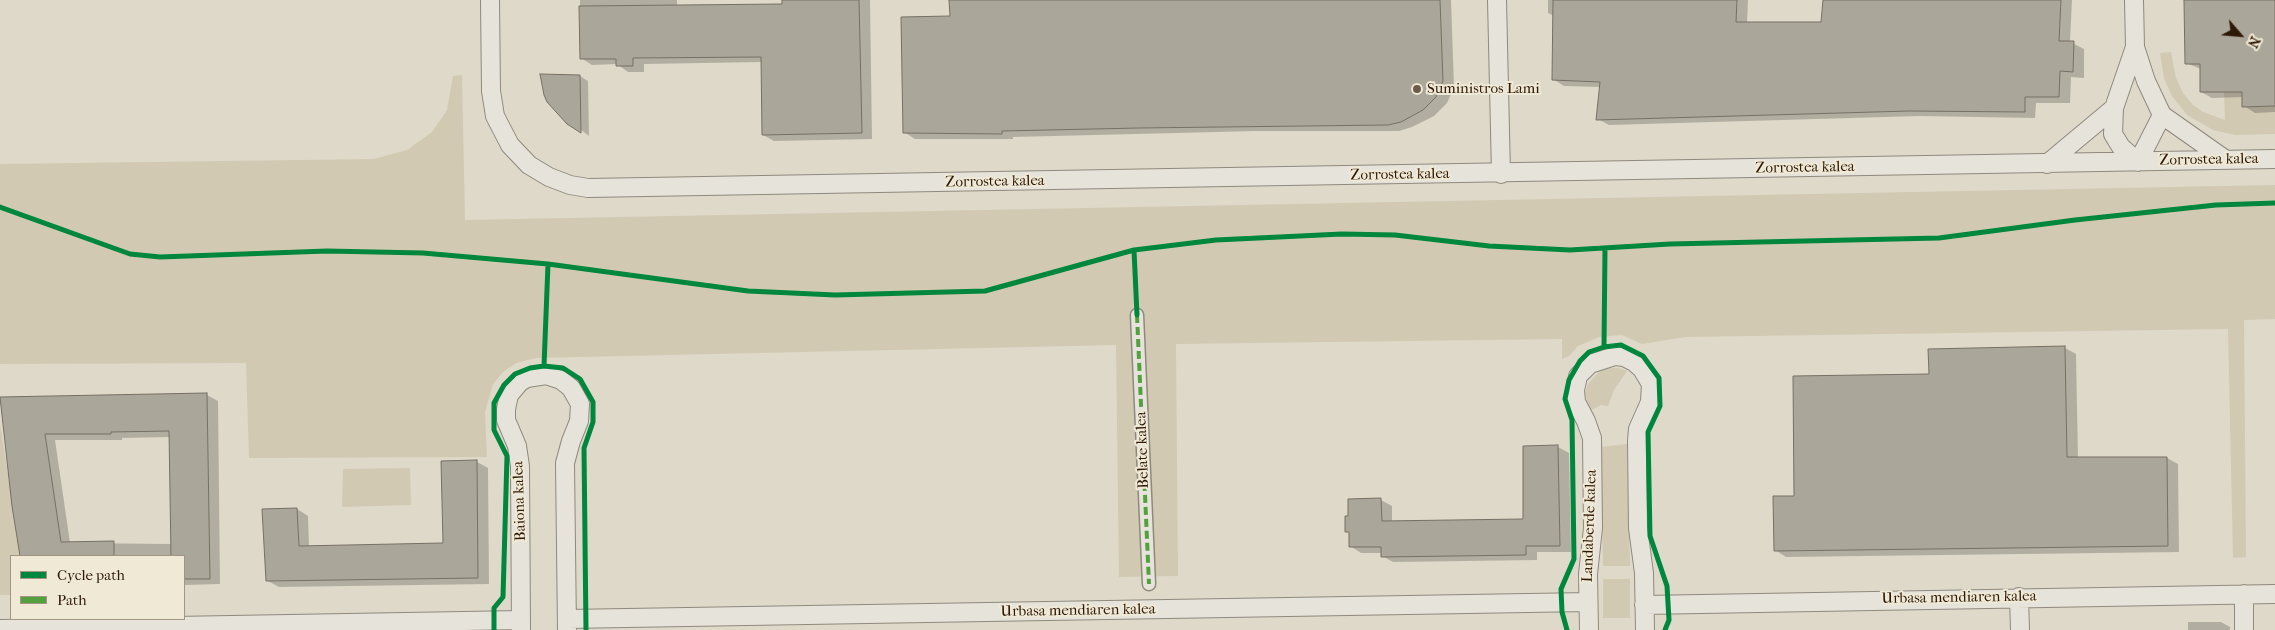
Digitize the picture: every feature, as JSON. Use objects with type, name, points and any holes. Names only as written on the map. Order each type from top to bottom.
[{"type":"street","name":"Zorrostea kalea","points":[[490,0],[491,91],[495,116],[510,145],[530,165],[549,177],[570,185],[588,188],[1501,174],[2275,159]]},
{"type":"street","points":[[1497,0],[1501,174]]},
{"type":"street","points":[[2134,0],[2135,47],[2146,81],[2162,116],[2226,160]]},
{"type":"street","points":[[2135,47],[2114,108],[2112,134],[2121,147],[2138,162],[2162,116]]},
{"type":"street","points":[[2047,164],[2114,108]]},
{"type":"street","name":"Belate kalea","points":[[1138,315],[1149,584]]},
{"type":"street","name":"Landaberde kalea","points":[[1589,630],[1588,574],[1593,528],[1592,438],[1576,402],[1575,390],[1578,376],[1590,364],[1608,357],[1620,356],[1630,359],[1642,369],[1651,384],[1647,410],[1638,429],[1637,441],[1638,528],[1644,573],[1645,630]]},
{"type":"street","name":"Baiona kalea","points":[[521,625],[520,466],[517,446],[506,420],[506,408],[509,395],[520,382],[527,378],[546,375],[561,380],[571,388],[580,404],[579,422],[565,463],[567,624]]},
{"type":"street","points":[[2244,594],[2244,630]]},
{"type":"street","name":"Urbasa mendiaren kalea","points":[[1644,605],[2275,594]]},
{"type":"street","points":[[2019,597],[2020,630]]},
{"type":"street","name":"Urbasa mendiaren kalea","points":[[567,624],[1588,602]]},
{"type":"street","points":[[0,629],[521,625]]},
{"type":"shaded area","points":[[2171,52],[2176,78],[2183,93],[2193,105],[2203,112],[2225,120],[2224,92],[2242,92],[2243,107],[2275,106],[2275,134],[2235,135],[2213,130],[2187,115],[2172,96],[2164,78],[2160,53]]},
{"type":"shaded area","points":[[462,75],[465,220],[2275,185],[2275,319],[2244,320],[2246,557],[2233,558],[2228,329],[1685,337],[1642,344],[1622,335],[1599,337],[1578,346],[1569,356],[1562,359],[1562,339],[1176,344],[1178,576],[1119,577],[1116,345],[536,358],[516,363],[503,372],[493,384],[485,412],[487,457],[249,458],[246,363],[0,364],[0,164],[374,159],[407,150],[432,132],[447,110],[453,76]]},
{"type":"shaded area","points":[[1609,368],[1627,371],[1614,390],[1608,406],[1601,405],[1590,411],[1585,393],[1588,384],[1600,371]]},
{"type":"shaded area","points":[[0,424],[21,555],[10,555],[10,595],[0,595]]},
{"type":"shaded area","points":[[1627,444],[1630,566],[1603,566],[1601,447]]},
{"type":"shaded area","points":[[410,468],[411,505],[342,507],[343,469]]},
{"type":"shaded area","points":[[1603,579],[1630,579],[1630,618],[1603,618]]},
{"type":"building","points":[[782,0],[859,0],[862,133],[762,135],[761,57],[633,58],[633,66],[616,66],[616,59],[580,59],[579,6],[782,4]]},
{"type":"building","points":[[949,0],[1440,0],[1443,81],[1436,97],[1423,110],[1401,122],[1388,125],[1002,131],[1002,134],[903,133],[901,17],[950,16]]},
{"type":"building","points":[[1553,0],[1737,0],[1736,22],[1821,22],[1823,0],[2061,0],[2059,41],[2074,41],[2073,72],[2060,71],[2059,97],[2025,97],[2025,112],[1909,111],[1596,120],[1600,82],[1552,80]]},
{"type":"building","points":[[2184,0],[2275,0],[2275,106],[2242,107],[2242,92],[2200,92],[2200,64],[2185,64]]},
{"type":"building","points":[[540,74],[580,75],[581,133],[567,124],[547,102]]},
{"type":"building","points":[[2065,346],[2067,457],[2167,457],[2168,546],[1774,551],[1773,496],[1794,496],[1793,376],[1929,374],[1928,349]]},
{"type":"building","points":[[207,393],[210,579],[185,579],[185,555],[171,555],[169,431],[111,432],[111,434],[45,434],[61,542],[114,541],[114,555],[20,555],[12,506],[0,397]]},
{"type":"building","points":[[1558,445],[1560,546],[1526,546],[1526,555],[1381,557],[1381,547],[1349,547],[1349,532],[1345,532],[1345,516],[1348,516],[1348,499],[1381,498],[1382,521],[1523,519],[1523,446]]},
{"type":"building","points":[[477,460],[478,578],[266,581],[262,509],[297,508],[299,546],[443,543],[441,461]]},
{"type":"marked path","points":[[1137,315],[1149,584]]},
{"type":"cycle path","points":[[0,207],[130,254],[160,257],[327,251],[423,253],[548,264],[748,291],[835,295],[985,291],[1134,250],[1216,240],[1342,234],[1395,235],[1489,246],[1570,250],[1670,244],[1939,238],[2075,220],[2216,205],[2275,203]]},
{"type":"cycle path","points":[[1604,347],[1605,248]]},
{"type":"cycle path","points":[[1134,250],[1137,315]]},
{"type":"cycle path","points":[[544,366],[548,264]]},
{"type":"cycle path","points":[[1567,630],[1562,612],[1561,589],[1574,559],[1572,420],[1565,399],[1569,380],[1580,361],[1589,352],[1604,347],[1621,345],[1643,356],[1659,378],[1660,406],[1648,432],[1650,536],[1667,586],[1669,620],[1665,630]]},
{"type":"cycle path","points":[[494,630],[494,608],[503,597],[507,456],[494,430],[494,403],[504,385],[515,374],[530,368],[544,366],[563,368],[580,379],[593,402],[593,422],[584,448],[586,630]]},
{"type":"place","name":"Suministros Lami","points":[[1417,89]]}]
